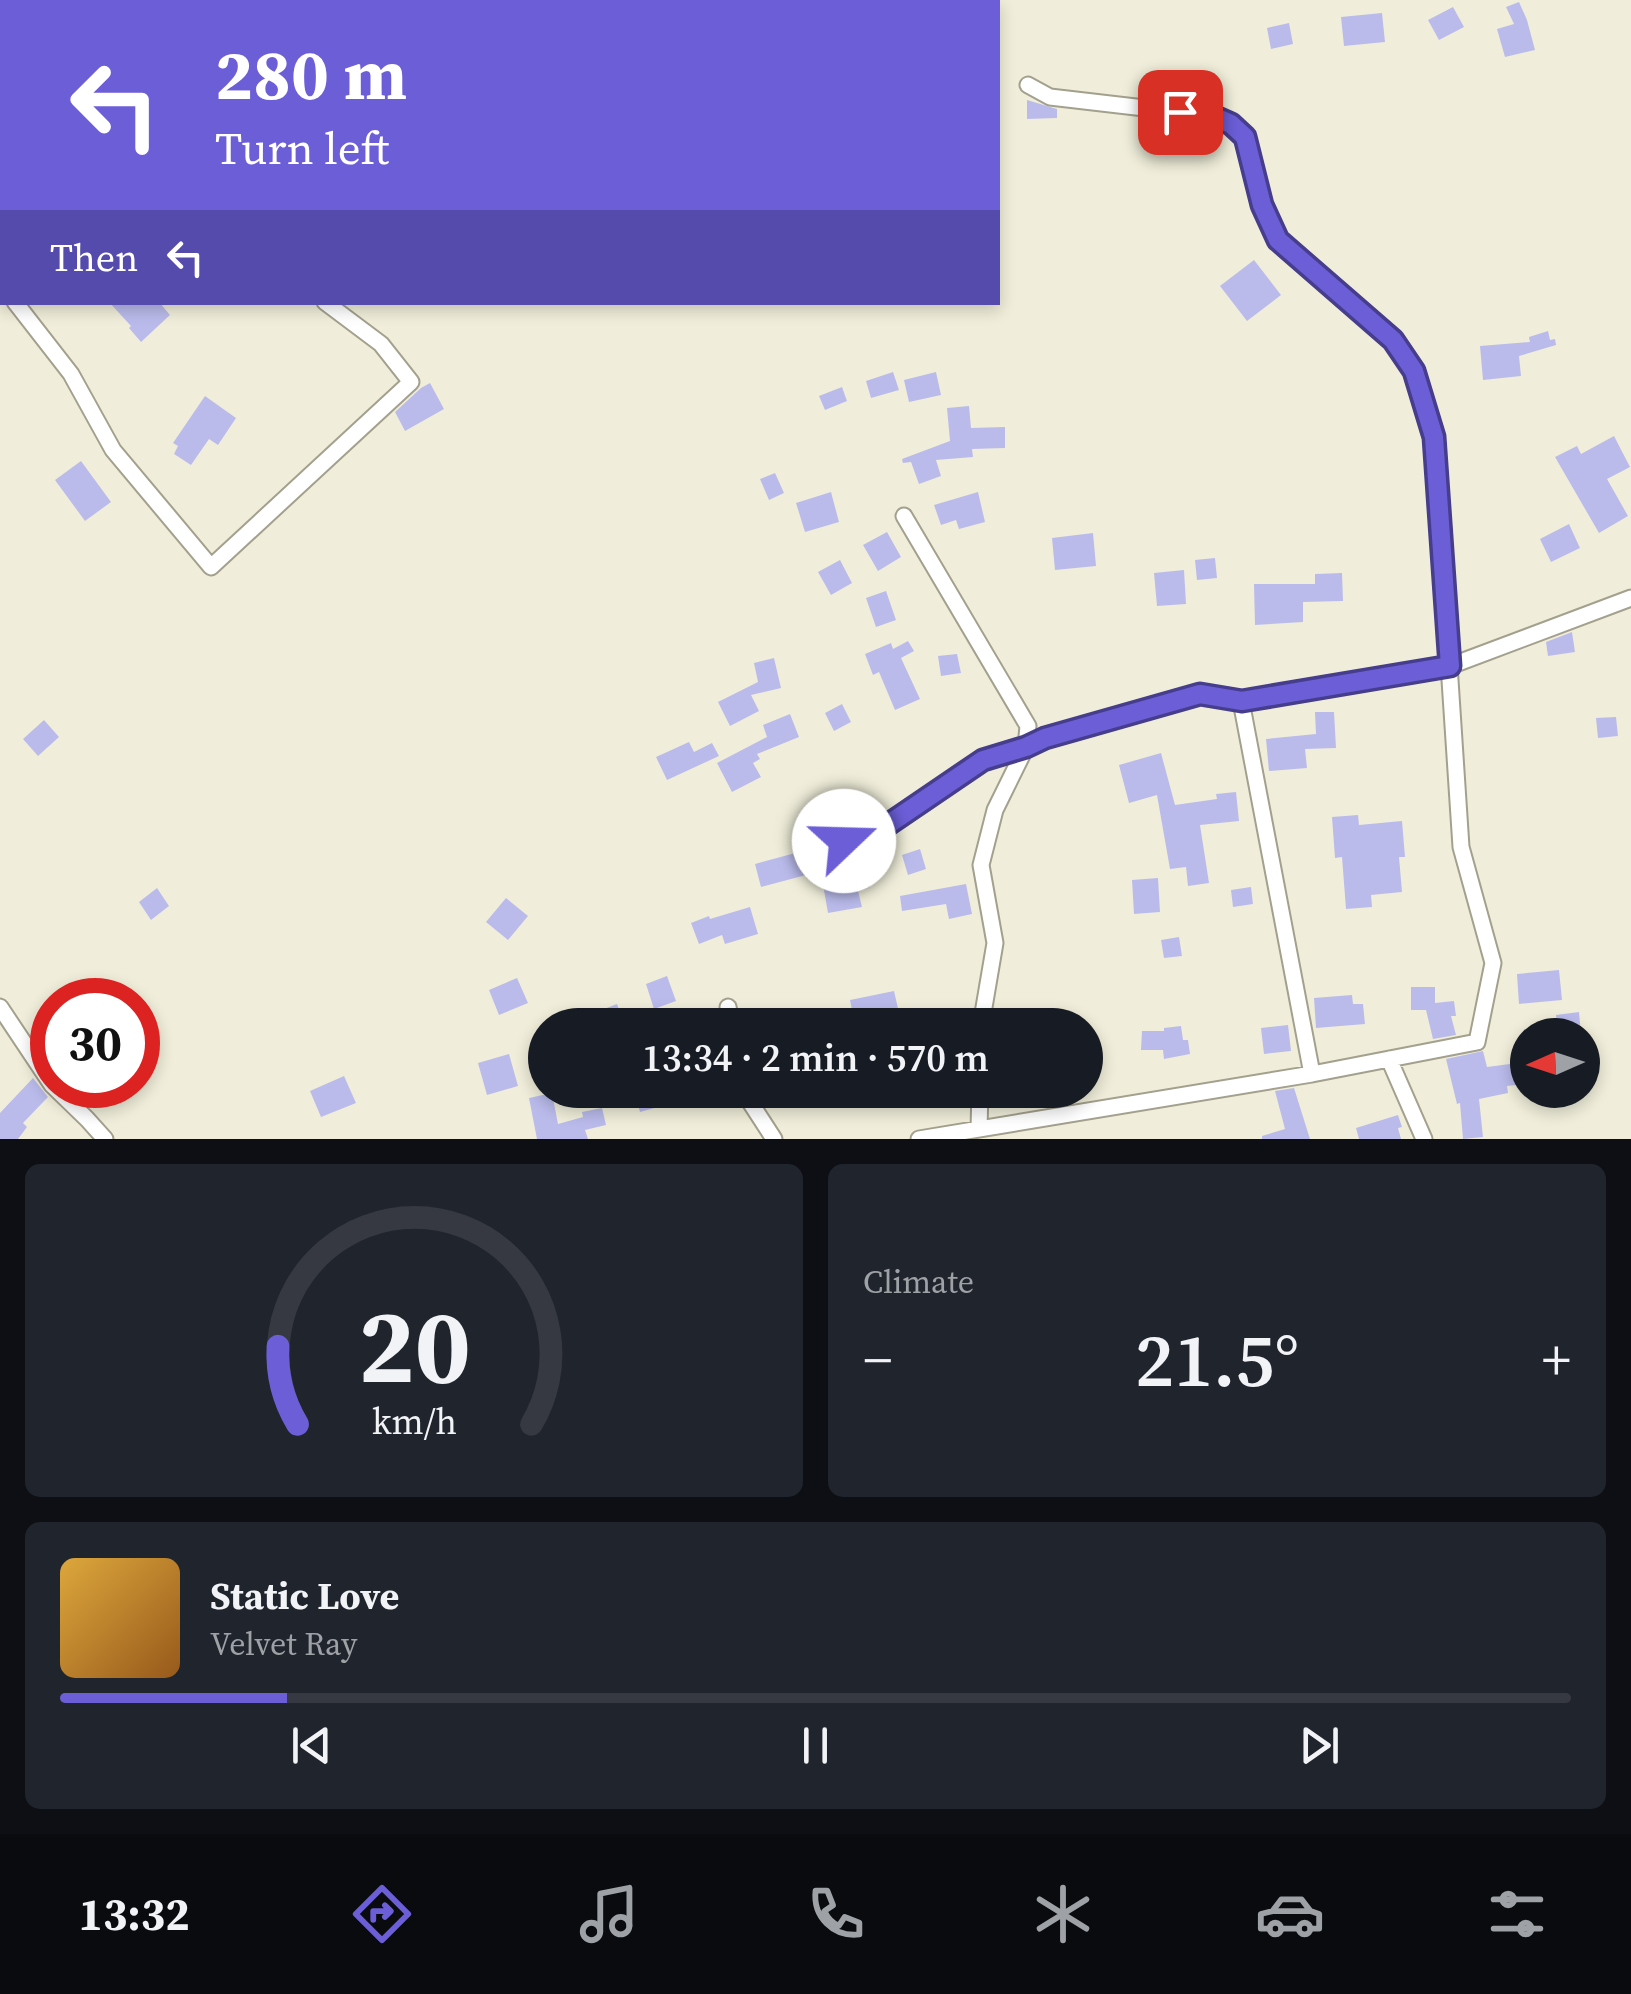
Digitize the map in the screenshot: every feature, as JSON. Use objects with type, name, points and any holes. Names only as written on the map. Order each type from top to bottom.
[{"type":"street","points":[[920,1139],[1312,1074],[1477,1042],[1493,962],[1462,847],[1434,437],[1414,371],[1393,340],[1278,240],[1262,205],[1245,137],[1231,124],[1213,116],[1050,97],[1028,85]]},
{"type":"street","points":[[17,305],[72,374],[114,450],[211,567],[410,382],[381,344],[329,305]]},
{"type":"street","points":[[904,516],[1028,726],[1026,747],[995,810],[982,864],[995,943],[984,1008]]},
{"type":"street","points":[[844,841],[883,828],[983,760],[1045,738],[1200,694],[1242,701],[1450,666],[1631,598]]},
{"type":"street","points":[[1242,701],[1312,1074]]},
{"type":"street","points":[[0,1007],[52,1085],[105,1139]]},
{"type":"street","points":[[1388,1059],[1424,1139]]},
{"type":"street","points":[[754,1108],[774,1139]]},
{"type":"street","points":[[979,1129],[980,1108]]},
{"type":"building","points":[[1519,2],[1535,50],[1505,57],[1497,29],[1514,24],[1506,7]]},
{"type":"building","points":[[1453,7],[1464,27],[1439,40],[1428,20]]},
{"type":"building","points":[[1382,13],[1385,42],[1344,46],[1341,17]]},
{"type":"building","points":[[1289,23],[1293,44],[1271,49],[1267,28]]},
{"type":"building","points":[[1027,100],[1057,109],[1057,118],[1027,119]]},
{"type":"building","points":[[1254,260],[1281,295],[1247,321],[1220,286]]},
{"type":"building","points":[[112,305],[162,305],[170,315],[141,342]]},
{"type":"building","points":[[1548,331],[1556,345],[1519,356],[1521,376],[1483,380],[1480,346],[1530,342],[1529,337]]},
{"type":"building","points":[[893,372],[899,390],[871,398],[866,381]]},
{"type":"building","points":[[936,372],[941,395],[909,402],[904,380]]},
{"type":"building","points":[[430,383],[444,409],[405,431],[395,412]]},
{"type":"building","points":[[842,387],[847,401],[825,410],[819,396]]},
{"type":"building","points":[[205,396],[236,418],[218,445],[209,439],[191,465],[174,454],[178,446],[173,443]]},
{"type":"building","points":[[969,406],[971,428],[1005,427],[1005,448],[972,449],[973,457],[936,460],[941,476],[919,484],[911,462],[903,463],[902,459],[950,441],[947,408]]},
{"type":"building","points":[[1614,436],[1630,467],[1607,479],[1628,516],[1599,533],[1555,457],[1577,446],[1581,454]]},
{"type":"building","points":[[81,461],[111,502],[85,521],[55,480]]},
{"type":"building","points":[[775,473],[784,493],[769,500],[760,479]]},
{"type":"building","points":[[831,492],[839,522],[805,532],[796,503]]},
{"type":"building","points":[[978,492],[985,522],[959,529],[956,520],[941,525],[934,505]]},
{"type":"building","points":[[1569,524],[1580,548],[1551,562],[1540,539]]},
{"type":"building","points":[[887,532],[901,557],[878,571],[863,545]]},
{"type":"building","points":[[1093,533],[1096,566],[1055,570],[1052,538]]},
{"type":"building","points":[[1215,558],[1217,578],[1197,580],[1195,560]]},
{"type":"building","points":[[840,560],[852,583],[831,595],[818,572]]},
{"type":"building","points":[[1184,570],[1186,604],[1157,606],[1154,573]]},
{"type":"building","points":[[1342,573],[1343,601],[1303,602],[1303,622],[1255,625],[1254,584],[1315,584],[1315,574]]},
{"type":"building","points":[[886,591],[896,620],[876,627],[866,598]]},
{"type":"building","points":[[1572,632],[1575,652],[1548,656],[1546,642]]},
{"type":"building","points":[[908,641],[914,651],[901,658],[920,699],[895,710],[879,672],[873,675],[865,654],[891,643],[893,649]]},
{"type":"building","points":[[957,654],[961,673],[941,676],[938,656]]},
{"type":"building","points":[[774,658],[781,688],[751,695],[759,711],[730,726],[718,702],[758,682],[754,663]]},
{"type":"building","points":[[842,704],[851,722],[834,731],[825,713]]},
{"type":"building","points":[[1315,712],[1334,712],[1336,748],[1305,749],[1307,768],[1269,771],[1266,739],[1316,734]]},
{"type":"building","points":[[790,714],[799,737],[757,754],[760,759],[753,763],[761,777],[732,792],[717,763],[767,737],[763,725]]},
{"type":"building","points":[[1616,717],[1618,736],[1598,738],[1596,718]]},
{"type":"building","points":[[44,720],[59,737],[38,756],[23,739]]},
{"type":"building","points":[[689,742],[694,752],[712,743],[719,756],[667,780],[656,757]]},
{"type":"building","points":[[1161,753],[1175,805],[1236,792],[1239,821],[1200,825],[1209,883],[1188,886],[1186,867],[1170,869],[1157,795],[1129,803],[1119,765]]},
{"type":"building","points":[[1358,815],[1359,825],[1402,821],[1402,892],[1371,895],[1372,907],[1346,909],[1342,857],[1335,858],[1332,817]]},
{"type":"building","points":[[920,849],[926,869],[908,875],[902,855]]},
{"type":"building","points":[[799,852],[806,875],[761,887],[755,864]]},
{"type":"building","points":[[845,862],[847,873],[867,870],[870,887],[858,891],[862,907],[828,913],[822,879],[834,877],[832,864]]},
{"type":"building","points":[[1158,878],[1160,912],[1134,914],[1132,880]]},
{"type":"building","points":[[966,884],[972,914],[949,919],[946,904],[902,911],[900,896]]},
{"type":"building","points":[[1251,887],[1253,904],[1233,907],[1231,890]]},
{"type":"building","points":[[157,888],[169,906],[151,920],[139,902]]},
{"type":"building","points":[[506,898],[528,916],[508,940],[486,922]]},
{"type":"building","points":[[750,907],[758,934],[725,944],[722,935],[699,944],[691,923]]},
{"type":"building","points":[[1179,937],[1182,956],[1164,958],[1161,940]]},
{"type":"building","points":[[1559,970],[1562,1000],[1519,1004],[1517,974]]},
{"type":"building","points":[[667,976],[676,1001],[654,1008],[646,984]]},
{"type":"building","points":[[517,978],[528,1003],[499,1015],[489,990]]},
{"type":"building","points":[[1411,987],[1435,987],[1435,1003],[1454,1001],[1456,1016],[1451,1016],[1456,1035],[1433,1039],[1426,1010],[1411,1010]]},
{"type":"building","points":[[894,991],[898,1008],[852,1008],[850,1000]]},
{"type":"building","points":[[1352,995],[1353,1004],[1363,1004],[1365,1024],[1316,1028],[1314,998]]},
{"type":"building","points":[[1579,1012],[1580,1018],[1556,1018]]},
{"type":"building","points":[[1288,1025],[1291,1051],[1264,1054],[1261,1028]]},
{"type":"building","points":[[1181,1026],[1190,1054],[1164,1059],[1163,1050],[1141,1050],[1142,1031]]},
{"type":"building","points":[[1483,1051],[1487,1067],[1510,1064],[1508,1093],[1479,1099],[1483,1137],[1463,1139],[1460,1103],[1457,1104],[1446,1059]]},
{"type":"building","points":[[509,1054],[518,1086],[487,1095],[478,1063]]},
{"type":"building","points":[[344,1076],[356,1103],[321,1117],[310,1091]]},
{"type":"building","points":[[30,1081],[30,1108],[37,1108],[23,1123],[27,1127],[18,1139],[0,1139],[0,1113]]},
{"type":"building","points":[[1294,1088],[1310,1139],[1262,1139],[1285,1129],[1275,1091]]},
{"type":"building","points":[[531,1108],[555,1108],[558,1124],[583,1117],[582,1112],[602,1108],[606,1125],[585,1130],[588,1139],[537,1139]]},
{"type":"building","points":[[1398,1115],[1401,1139],[1359,1139],[1356,1128]]},
{"type":"route","points":[[844,841],[883,828],[983,760],[1045,738],[1200,694],[1242,701],[1450,666],[1434,437],[1414,371],[1393,340],[1278,240],[1262,205],[1245,137],[1231,124],[1213,116],[1180,112]]}]
